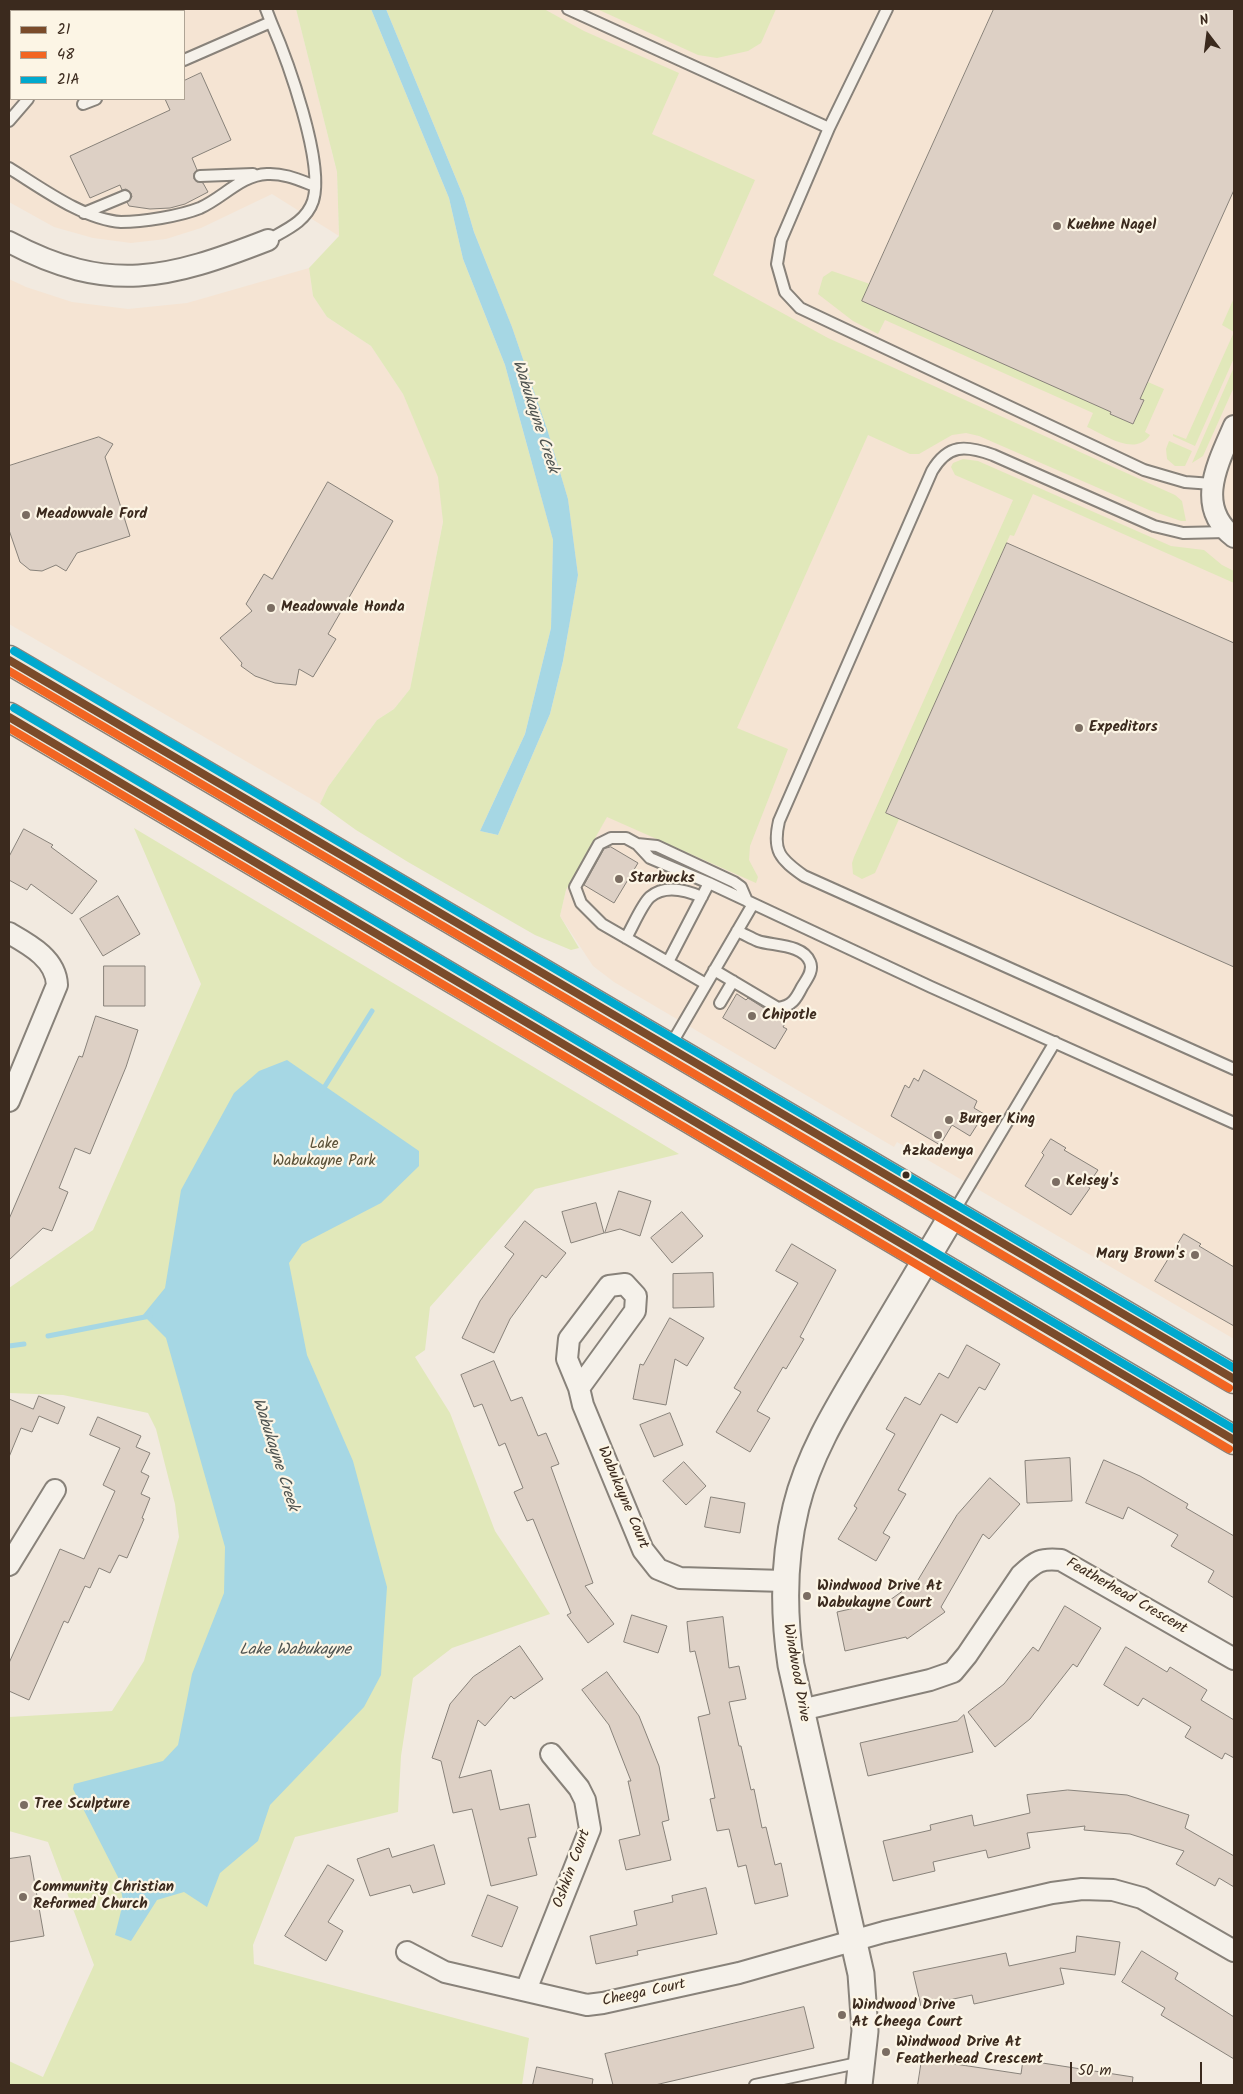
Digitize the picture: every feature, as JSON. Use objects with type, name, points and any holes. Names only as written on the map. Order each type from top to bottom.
[{"type":"main road","points":[[9,660],[1234,1379]]},
{"type":"main road","points":[[9,717],[1234,1440]]},
{"type":"street","points":[[9,242],[28,252],[80,271],[134,277],[198,266],[268,240]]},
{"type":"street","points":[[1231,534],[1214,509],[1212,484],[1234,426]]},
{"type":"street","points":[[9,933],[30,945],[44,958],[56,972],[57,985],[9,1101]]},
{"type":"street","name":"Windwood Drive","points":[[861,2073],[865,2031],[861,1974],[801,1710],[788,1644],[784,1581],[796,1506],[808,1472],[833,1415],[953,1214]]},
{"type":"street","name":"Wabukayne Court","points":[[579,1388],[636,1311],[636,1296],[625,1284],[609,1286],[569,1339],[567,1359],[579,1388],[583,1405],[643,1550],[658,1569],[680,1578],[784,1581]]},
{"type":"street","points":[[9,1564],[55,1490]]},
{"type":"street","name":"Featherhead Crescent","points":[[801,1710],[930,1680],[953,1672],[1021,1575],[1032,1564],[1045,1558],[1062,1560],[1234,1659]]},
{"type":"street","name":"Oshkin Court","points":[[526,1990],[590,1829],[585,1800],[579,1788],[552,1754]]},
{"type":"street","points":[[854,1940],[1052,1893],[1082,1889],[1113,1890],[1142,1898],[1234,1951]]},
{"type":"street","name":"Cheega Court","points":[[407,1952],[445,1972],[587,2005],[604,2003],[739,1973],[854,1940]]},
{"type":"lane","points":[[266,9],[300,99],[311,147],[315,186],[313,202],[305,215],[297,224],[268,240]]},
{"type":"lane","points":[[568,9],[830,128]]},
{"type":"lane","points":[[887,9],[830,128],[781,240],[777,264],[785,292],[800,308],[1144,470],[1185,482],[1212,484]]},
{"type":"lane","points":[[185,60],[270,22]]},
{"type":"lane","points":[[9,121],[27,100]]},
{"type":"lane","points":[[83,104],[93,100]]},
{"type":"lane","points":[[9,168],[84,213],[120,222],[165,217],[200,208],[247,179],[266,174]]},
{"type":"lane","points":[[200,176],[286,175],[315,186]]},
{"type":"lane","points":[[84,213],[124,196]]},
{"type":"lane","points":[[1231,534],[1183,532],[1154,526],[993,455],[979,450],[963,448],[950,450],[938,459],[932,471],[779,821],[776,837],[777,849],[785,863],[804,876],[1234,1069]]},
{"type":"lane","points":[[706,984],[602,924],[581,904],[575,887],[599,844],[611,838],[626,838],[637,844],[650,858],[709,883],[1234,1123]]},
{"type":"lane","points":[[637,844],[657,846],[734,882],[741,887],[750,903]]},
{"type":"lane","points":[[668,962],[709,883]]},
{"type":"lane","points":[[626,938],[650,897],[669,889],[685,889],[702,897]]},
{"type":"lane","points":[[669,1048],[737,931],[750,903]]},
{"type":"lane","points":[[714,970],[778,1008],[794,1003],[811,972],[811,962],[797,950],[759,941],[737,931]]},
{"type":"lane","points":[[720,1003],[733,981]]},
{"type":"lane","points":[[953,1214],[1055,1042]]},
{"type":"lane","points":[[755,2085],[861,2073]]},
{"type":"shaded area","points":[[9,9],[296,9],[337,172],[339,236],[272,194],[201,228],[166,239],[131,243],[93,238],[54,227],[9,202]]},
{"type":"shaded area","points":[[435,9],[1234,9],[1234,1339],[897,1142],[894,1147],[614,982],[593,966],[560,916],[566,890],[607,816]]},
{"type":"shaded area","points":[[309,268],[313,296],[327,317],[371,346],[403,394],[439,477],[443,522],[410,689],[394,709],[377,720],[328,787],[320,804],[9,624],[9,279],[26,287],[72,302],[128,309],[187,303]]},
{"type":"green space","points":[[296,9],[371,9],[449,198],[463,259],[505,365],[553,540],[551,628],[525,734],[480,831],[498,835],[550,714],[563,661],[578,575],[568,499],[548,432],[512,327],[474,232],[464,198],[386,9],[544,9],[584,31],[679,73],[652,134],[755,180],[713,275],[828,338],[1175,495],[1182,501],[1186,521],[1149,510],[979,436],[966,433],[952,435],[919,454],[910,454],[868,435],[737,728],[788,749],[750,846],[749,860],[758,877],[756,883],[607,817],[566,890],[560,916],[579,948],[571,950],[535,935],[408,862],[356,830],[320,804],[328,787],[377,720],[394,709],[410,689],[443,522],[438,477],[403,394],[371,346],[327,317],[313,296],[309,268],[339,236],[337,172]]},
{"type":"green space","points":[[597,9],[776,9],[761,43],[748,51],[717,58],[698,55]]},
{"type":"green space","points":[[832,271],[870,284],[863,301],[1111,412],[1110,414],[1133,424],[1144,401],[1140,399],[1148,382],[1164,389],[1145,432],[1150,435],[1144,441],[1136,444],[1128,444],[1111,439],[1087,427],[1093,413],[885,320],[878,334],[853,321],[818,294],[823,277]]},
{"type":"green space","points":[[1234,298],[1234,332],[1222,325]]},
{"type":"green space","points":[[1234,332],[1234,358],[1195,446],[1173,436],[1173,434],[1186,439]]},
{"type":"green space","points":[[1234,367],[1234,387],[1203,456],[1192,463]]},
{"type":"green space","points":[[1169,441],[1192,451],[1185,466],[1175,466],[1167,459],[1166,449]]},
{"type":"green space","points":[[963,459],[978,461],[1171,546],[1204,550],[1222,565],[1234,571],[1234,583],[1033,494],[1014,536],[1010,535],[886,813],[899,819],[875,873],[862,879],[853,874],[852,863],[854,857],[1013,500],[955,475],[951,467],[953,463]]},
{"type":"green space","name":"Lake Wabukayne Park","points":[[134,828],[679,1154],[535,1189],[430,1307],[425,1350],[415,1357],[450,1413],[495,1531],[550,1614],[452,1648],[413,1678],[401,1756],[398,1812],[295,1837],[253,1945],[254,1964],[529,2038],[522,2085],[9,2085],[9,2061],[43,2077],[94,1965],[48,1842],[9,1831],[9,1717],[112,1711],[144,1661],[179,1537],[175,1504],[156,1429],[148,1413],[63,1395],[9,1393],[9,1288],[93,1230],[201,984]]},
{"type":"water","points":[[371,9],[386,9],[464,198],[474,232],[512,327],[548,432],[568,499],[578,575],[563,661],[550,714],[498,835],[480,831],[525,734],[551,628],[553,540],[505,365],[463,259],[449,198]]},
{"type":"water","name":"Lake Wabukayne","points":[[287,1060],[419,1151],[419,1166],[381,1203],[302,1244],[289,1263],[307,1355],[353,1461],[387,1587],[381,1675],[364,1707],[270,1805],[258,1841],[220,1873],[207,1907],[184,1892],[157,1900],[131,1941],[115,1935],[123,1903],[120,1881],[73,1789],[74,1784],[163,1761],[178,1745],[192,1674],[224,1593],[225,1547],[166,1338],[143,1315],[165,1288],[181,1190],[234,1093],[259,1071]]},
{"type":"building","name":"Kuehne Nagel","points":[[994,9],[1234,9],[1234,190],[1140,399],[1144,400],[1133,424],[1110,414],[1111,412],[862,301]]},
{"type":"building","points":[[201,73],[231,140],[192,158],[197,170],[194,173],[194,179],[203,183],[208,192],[185,204],[170,208],[150,209],[129,206],[127,202],[132,197],[131,193],[126,189],[122,190],[120,185],[90,198],[70,156],[170,110],[165,100],[185,100],[185,81]]},
{"type":"building","points":[[99,437],[113,444],[105,457],[130,536],[77,553],[66,571],[56,565],[42,571],[30,570],[20,562],[9,530],[9,466]]},
{"type":"building","points":[[328,482],[393,521],[328,634],[336,639],[313,677],[299,669],[296,685],[275,683],[255,676],[241,666],[242,663],[220,638],[252,611],[246,604],[264,574],[272,579]]},
{"type":"building","name":"Expeditors","points":[[1007,543],[1234,643],[1234,967],[886,813]]},
{"type":"building","points":[[24,829],[53,845],[51,847],[97,881],[72,914],[31,884],[27,890],[9,880],[9,857]]},
{"type":"building","points":[[611,847],[638,863],[614,903],[584,885],[604,849]]},
{"type":"building","points":[[118,896],[140,934],[103,956],[80,919]]},
{"type":"building","points":[[104,966],[145,966],[145,1006],[104,1006]]},
{"type":"building","points":[[737,994],[746,1000],[748,998],[786,1022],[783,1027],[787,1029],[775,1049],[723,1018]]},
{"type":"building","points":[[96,1016],[138,1030],[126,1067],[90,1154],[75,1148],[59,1188],[68,1192],[52,1231],[43,1228],[9,1260],[9,1219],[79,1056],[82,1057]]},
{"type":"building","points":[[924,1070],[977,1101],[974,1108],[984,1114],[970,1136],[952,1125],[940,1145],[891,1116],[905,1085],[909,1088],[914,1078],[918,1081]]},
{"type":"building","points":[[1051,1139],[1066,1148],[1064,1150],[1098,1170],[1087,1186],[1090,1188],[1071,1215],[1025,1186],[1044,1155],[1042,1153]]},
{"type":"building","points":[[619,1191],[651,1201],[640,1236],[620,1229],[605,1233]]},
{"type":"building","points":[[596,1203],[604,1233],[571,1243],[562,1212]]},
{"type":"building","points":[[682,1212],[703,1236],[672,1263],[651,1238]]},
{"type":"building","points":[[525,1221],[566,1253],[546,1278],[542,1275],[510,1319],[494,1353],[462,1338],[480,1301],[514,1254],[505,1247]]},
{"type":"building","points":[[1184,1234],[1201,1244],[1199,1246],[1234,1267],[1234,1326],[1155,1281]]},
{"type":"building","points":[[792,1244],[836,1270],[800,1337],[804,1339],[786,1369],[783,1367],[757,1411],[770,1418],[750,1452],[716,1432],[741,1392],[734,1388],[798,1283],[776,1271]]},
{"type":"building","points":[[713,1273],[714,1307],[673,1308],[673,1274]]},
{"type":"building","points":[[670,1318],[704,1338],[687,1366],[675,1359],[666,1405],[633,1399],[640,1364],[643,1365]]},
{"type":"building","points":[[967,1345],[1000,1364],[985,1390],[979,1387],[957,1423],[941,1414],[898,1490],[906,1494],[883,1533],[890,1537],[876,1561],[838,1539],[857,1508],[854,1506],[895,1434],[886,1429],[905,1397],[920,1405],[939,1373],[948,1378]]},
{"type":"building","points":[[494,1361],[511,1401],[522,1397],[538,1436],[546,1433],[559,1464],[551,1467],[593,1583],[585,1586],[614,1624],[588,1643],[567,1615],[571,1613],[533,1519],[527,1521],[514,1492],[523,1488],[505,1443],[499,1446],[482,1404],[474,1407],[461,1375]]},
{"type":"building","points":[[39,1396],[65,1407],[58,1424],[39,1416],[32,1432],[21,1428],[9,1457],[9,1399],[33,1409]]},
{"type":"building","points":[[670,1413],[683,1445],[654,1457],[640,1425]]},
{"type":"building","points":[[98,1417],[141,1436],[136,1447],[150,1453],[141,1472],[149,1476],[141,1494],[150,1498],[142,1518],[144,1519],[127,1558],[119,1555],[110,1573],[99,1568],[90,1588],[85,1586],[68,1623],[64,1621],[29,1700],[9,1691],[9,1663],[60,1549],[84,1559],[115,1491],[103,1485],[120,1448],[90,1435]]},
{"type":"building","points":[[1070,1458],[1072,1501],[1027,1503],[1025,1461]]},
{"type":"building","points":[[1104,1460],[1140,1476],[1188,1504],[1186,1508],[1234,1536],[1234,1598],[1208,1582],[1214,1571],[1171,1546],[1178,1535],[1128,1507],[1123,1519],[1086,1503]]},
{"type":"building","points":[[684,1462],[706,1486],[686,1505],[663,1481]]},
{"type":"building","points":[[990,1478],[1020,1504],[989,1539],[983,1534],[941,1607],[945,1612],[907,1639],[906,1637],[845,1651],[837,1612],[890,1600],[918,1580],[957,1515]]},
{"type":"building","points":[[711,1497],[745,1503],[740,1533],[705,1527]]},
{"type":"building","points":[[1065,1606],[1101,1628],[1077,1667],[1073,1664],[1030,1719],[995,1747],[968,1712],[1004,1684],[1033,1647],[1038,1651]]},
{"type":"building","points":[[632,1615],[667,1626],[658,1653],[624,1642]]},
{"type":"building","points":[[723,1617],[729,1668],[739,1666],[746,1699],[729,1702],[739,1746],[741,1746],[751,1790],[754,1789],[762,1828],[766,1827],[775,1865],[781,1863],[788,1896],[755,1904],[746,1865],[738,1867],[729,1829],[717,1831],[710,1799],[715,1798],[698,1717],[710,1714],[695,1651],[690,1652],[687,1622]]},
{"type":"building","points":[[520,1646],[543,1679],[514,1699],[511,1696],[485,1726],[478,1720],[459,1778],[491,1770],[500,1810],[529,1804],[536,1837],[528,1838],[537,1875],[491,1886],[472,1809],[453,1813],[441,1761],[432,1758],[450,1704],[473,1677]]},
{"type":"building","points":[[1126,1647],[1167,1672],[1170,1667],[1207,1690],[1201,1700],[1234,1720],[1234,1758],[1225,1753],[1222,1759],[1185,1737],[1191,1727],[1143,1698],[1138,1706],[1104,1685]]},
{"type":"building","points":[[607,1672],[639,1716],[659,1766],[669,1820],[662,1822],[671,1860],[626,1870],[619,1840],[640,1835],[628,1781],[631,1781],[609,1725],[582,1690]]},
{"type":"building","points":[[964,1715],[973,1752],[868,1776],[860,1743],[957,1721]]},
{"type":"building","points":[[1068,1790],[1127,1795],[1189,1815],[1185,1828],[1234,1856],[1234,1887],[1219,1878],[1215,1886],[1176,1864],[1184,1851],[1130,1834],[1084,1830],[1085,1826],[1027,1833],[1030,1848],[988,1858],[986,1850],[933,1862],[935,1871],[893,1881],[883,1841],[931,1830],[930,1825],[972,1815],[974,1826],[1030,1813],[1027,1795]]},
{"type":"building","points":[[434,1845],[445,1884],[413,1893],[410,1885],[370,1896],[357,1859],[389,1848],[392,1857]]},
{"type":"building","name":"Community Christian Reformed Church","points":[[30,1856],[44,1936],[9,1942],[9,1859]]},
{"type":"building","points":[[328,1865],[354,1880],[328,1922],[343,1931],[326,1961],[285,1936]]},
{"type":"building","points":[[706,1888],[717,1934],[637,1951],[638,1955],[596,1964],[590,1936],[637,1925],[634,1911],[673,1902],[672,1896]]},
{"type":"building","points":[[488,1895],[518,1907],[502,1947],[472,1936]]},
{"type":"building","points":[[1077,1936],[1120,1942],[1115,1975],[1060,1968],[1064,1984],[974,2004],[972,1995],[921,2006],[913,1972],[1006,1953],[1009,1966],[1075,1952]]},
{"type":"building","points":[[1142,1951],[1178,1973],[1175,1979],[1234,2017],[1234,2059],[1161,2015],[1165,2008],[1122,1982]]},
{"type":"building","points":[[804,2007],[814,2048],[655,2085],[613,2085],[605,2054]]},
{"type":"building","points":[[922,2059],[1021,2074],[1023,2060],[1133,2077],[1132,2085],[918,2085]]},
{"type":"building","points":[[537,2067],[593,2079],[592,2085],[533,2085]]},
{"type":"waterway","name":"Wabukayne Creek","points":[[322,1091],[372,1011]]},
{"type":"waterway","points":[[48,1336],[150,1316]]},
{"type":"waterway","points":[[9,1346],[24,1344]]},
{"type":"transit line","name":"21A","points":[[14,651],[1234,1368]]},
{"type":"transit line","name":"21","points":[[9,660],[1234,1379]]},
{"type":"transit line","name":"48","points":[[9,671],[1229,1388]]},
{"type":"transit line","name":"21A","points":[[14,708],[1234,1429]]},
{"type":"transit line","name":"21","points":[[9,717],[1234,1440]]},
{"type":"transit line","name":"48","points":[[9,728],[1229,1449]]},
{"type":"place","name":"Kuehne Nagel","points":[[1057,226]]},
{"type":"place","name":"Meadowvale Ford","points":[[26,515]]},
{"type":"place","name":"Meadowvale Honda","points":[[271,608]]},
{"type":"place","name":"Expeditors","points":[[1079,728]]},
{"type":"place","name":"Starbucks","points":[[619,879]]},
{"type":"place","name":"Chipotle","points":[[752,1016]]},
{"type":"place","name":"Burger King","points":[[949,1120]]},
{"type":"place","name":"Azkadenya","points":[[938,1135]]},
{"type":"place","name":"Kelsey's","points":[[1056,1182]]},
{"type":"place","name":"Mary Brown's","points":[[1195,1255]]},
{"type":"place","name":"Windwood Drive At Wabukayne Court","points":[[807,1596]]},
{"type":"place","name":"Tree Sculpture","points":[[24,1805]]},
{"type":"place","name":"Community Christian Reformed Church","points":[[23,1897]]},
{"type":"place","name":"Windwood Drive At Cheega Court","points":[[842,2015]]},
{"type":"place","name":"Windwood Drive At Featherhead Crescent","points":[[886,2052]]}]
